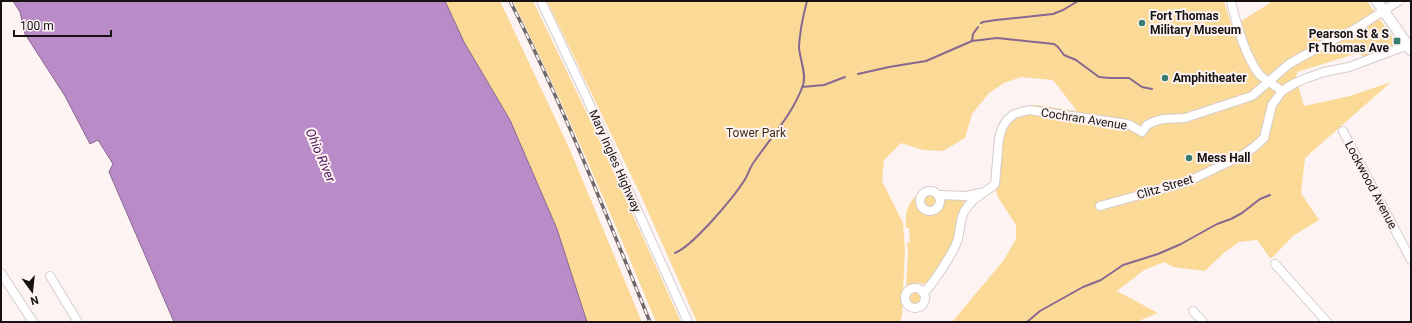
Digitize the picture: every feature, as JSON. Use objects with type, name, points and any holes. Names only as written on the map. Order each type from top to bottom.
[{"type":"main road","points":[[1377,1],[1409,47]]},
{"type":"street","name":"Mary Ingles Highway","points":[[541,1],[585,94],[688,322]]},
{"type":"street","points":[[1231,1],[1236,25],[1260,75],[1269,80],[1282,91],[1294,83],[1324,72],[1349,67],[1409,47]]},
{"type":"street","points":[[1269,80],[1289,64],[1330,41],[1352,32],[1398,1]]},
{"type":"street","name":"Cochran Avenue","points":[[981,192],[995,184],[999,138],[1002,128],[1007,120],[1014,114],[1029,110],[1043,111],[1121,123],[1130,125],[1142,132],[1147,125],[1153,122],[1163,119],[1185,118],[1252,96],[1269,80]]},
{"type":"street","name":"Clitz Street","points":[[1100,206],[1187,182],[1242,156],[1264,138],[1272,105],[1282,91]]},
{"type":"street","name":"Lockwood Avenue","points":[[1343,131],[1411,260]]},
{"type":"street","points":[[939,197],[945,194],[966,196],[981,192]]},
{"type":"street","points":[[923,293],[929,287],[953,251],[958,238],[964,212],[981,192]]},
{"type":"street","points":[[1275,264],[1327,322]]},
{"type":"street","points":[[1,273],[33,322]]},
{"type":"street","points":[[50,276],[78,322]]},
{"type":"street","points":[[1193,311],[1203,322]]},
{"type":"green space","points":[[445,1],[500,1],[570,150],[642,322],[587,322],[557,229],[510,120],[464,42]]},
{"type":"green space","points":[[513,1],[533,1],[592,124],[681,322],[656,322],[587,160]]},
{"type":"green space","name":"Tower Park","points":[[547,1],[1224,1],[1231,24],[1243,20],[1273,1],[1367,1],[1398,45],[1366,58],[1358,53],[1297,72],[1296,78],[1304,106],[1350,96],[1391,82],[1305,158],[1301,193],[1319,220],[1293,236],[1273,257],[1270,258],[1257,240],[1239,242],[1225,252],[1205,271],[1173,267],[1164,262],[1144,270],[1117,291],[1158,313],[1136,322],[952,322],[1003,261],[1016,239],[1016,225],[998,197],[991,178],[994,143],[999,123],[1007,114],[1024,106],[1036,105],[1077,111],[1053,80],[1021,77],[1004,83],[989,93],[972,114],[965,138],[943,151],[923,150],[901,143],[884,160],[882,181],[903,223],[905,249],[902,316],[900,322],[697,322],[642,198]]},
{"type":"green space","points":[[920,192],[918,197],[919,207],[924,213],[928,214],[933,214],[940,210],[945,198],[970,200],[952,244],[927,284],[915,283],[906,287],[908,254],[907,243],[910,242],[909,228],[906,228],[906,217],[912,200]]},
{"type":"green space","points":[[928,195],[932,195],[936,201],[932,207],[928,207],[924,203],[924,199]]},
{"type":"green space","points":[[914,292],[918,292],[922,298],[918,304],[914,304],[910,300],[910,296]]},
{"type":"water","name":"Ohio River","points":[[13,1],[445,1],[464,42],[510,120],[557,229],[587,322],[174,322],[109,172],[113,164],[98,140],[90,144],[65,96],[25,34],[20,12]]},
{"type":"waterway","points":[[675,253],[683,249],[702,232],[731,198],[794,106],[804,80],[799,46],[807,1]]},
{"type":"waterway","points":[[981,23],[1053,14],[1078,1]]},
{"type":"waterway","points":[[972,41],[973,34],[978,27]]},
{"type":"waterway","points":[[858,74],[926,61],[972,41],[997,38],[1054,44],[1064,55],[1076,60],[1099,77],[1129,78],[1142,87],[1152,89]]},
{"type":"waterway","points":[[802,87],[824,85],[845,77]]},
{"type":"waterway","points":[[1027,322],[1040,311],[1083,287],[1101,280],[1123,265],[1158,254],[1181,244],[1217,224],[1242,213],[1260,199],[1270,195]]},
{"type":"railway","points":[[510,1],[566,120],[650,322]]},
{"type":"place","name":"Fort Thomas Military Museum","points":[[1142,23]]},
{"type":"place","name":"Pearson St & S Ft Thomas Ave","points":[[1397,41]]},
{"type":"place","name":"Amphitheater","points":[[1165,78]]},
{"type":"place","name":"Mess Hall","points":[[1189,158]]}]
